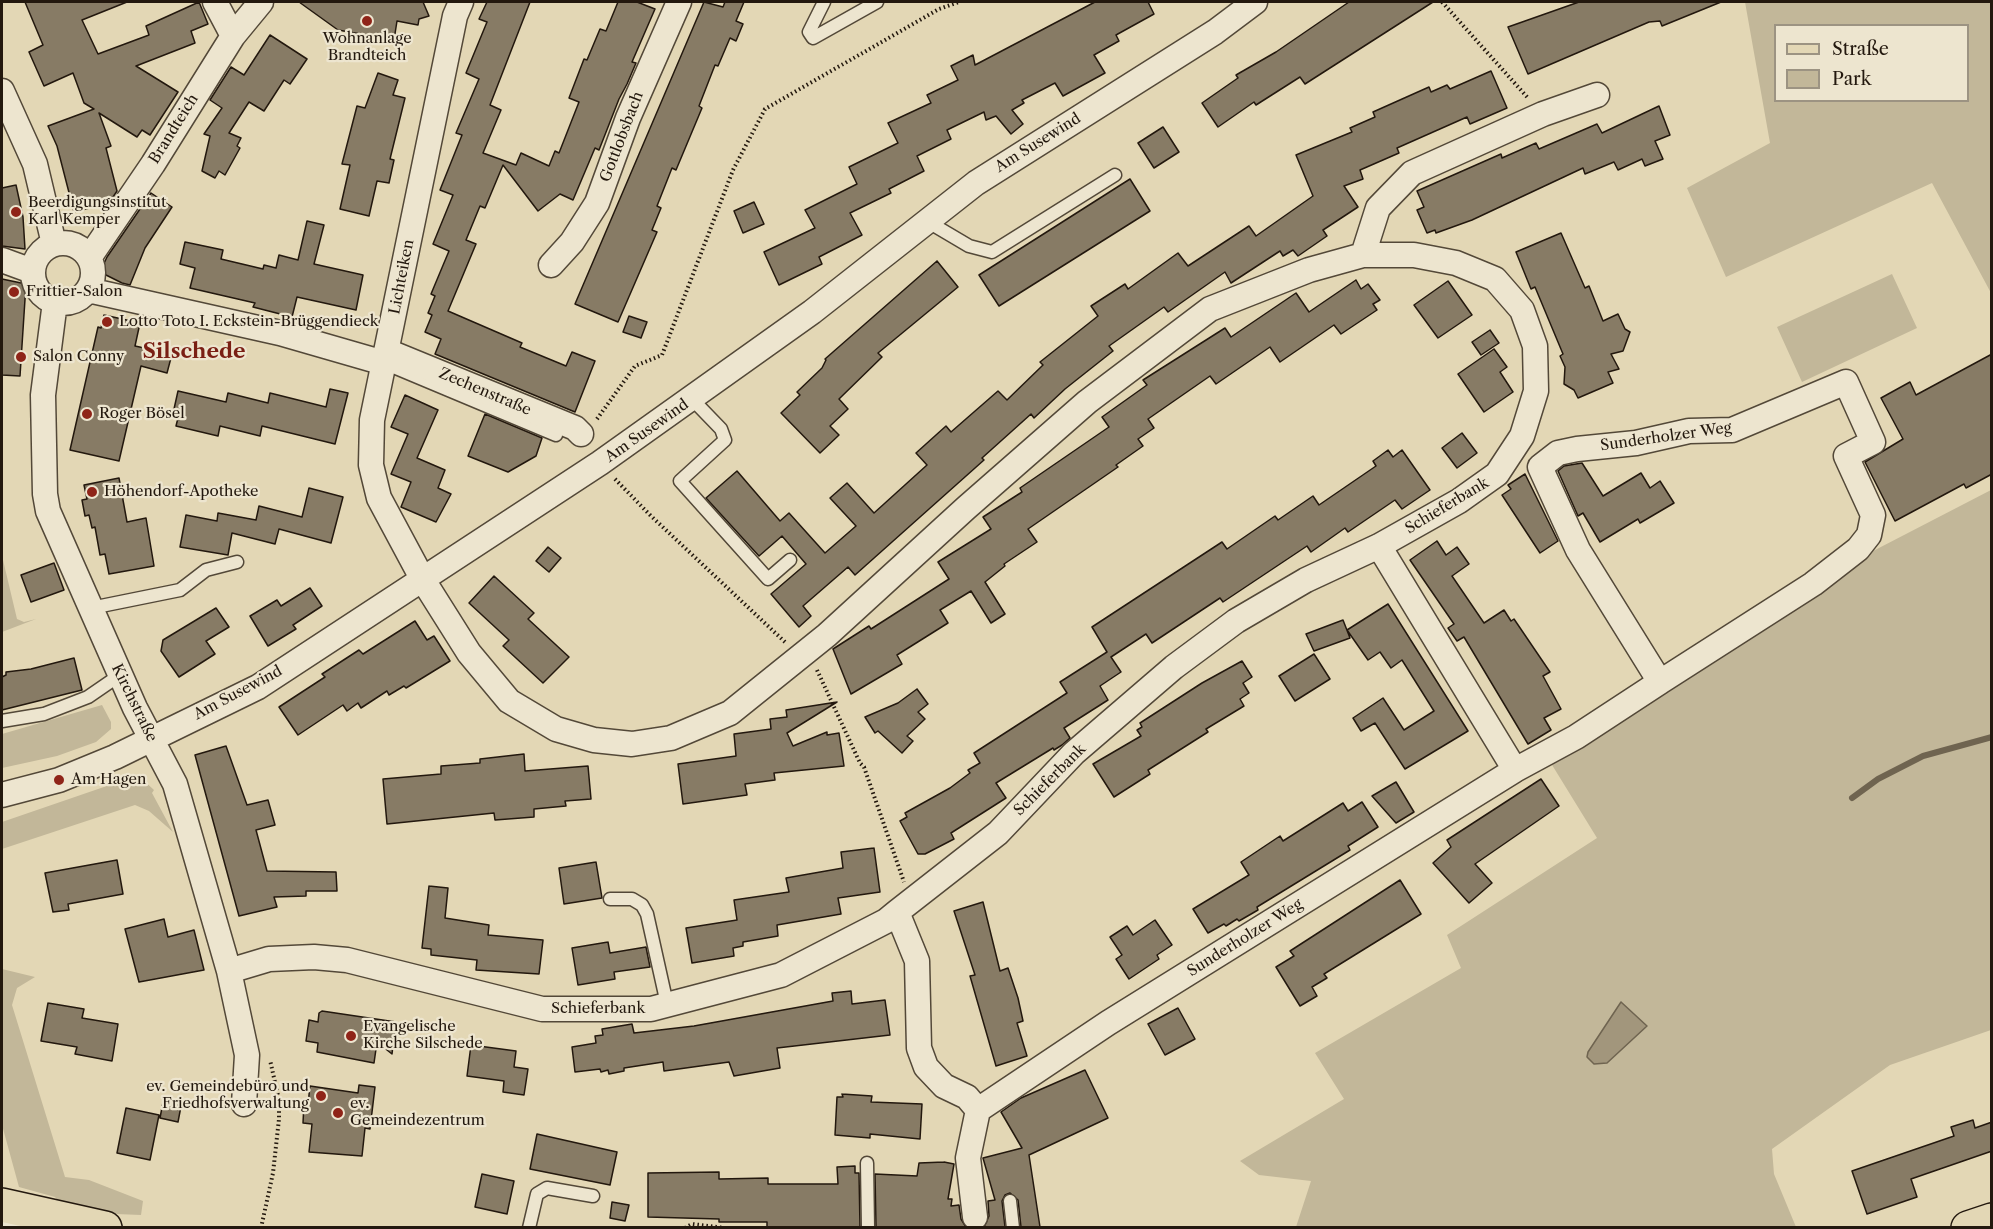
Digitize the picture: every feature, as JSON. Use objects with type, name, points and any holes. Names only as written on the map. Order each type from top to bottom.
[{"type":"main road","points":[[2,1205],[105,1227]]},
{"type":"main road","points":[[2,1215],[5,1227]]},
{"type":"main road","points":[[1968,1227],[1992,1220]]},
{"type":"street","points":[[215,2],[233,36]]},
{"type":"street","name":"Brandteich","points":[[89,258],[153,164],[233,36],[261,2]]},
{"type":"street","name":"Lichteiken","points":[[423,580],[379,498],[371,465],[372,420],[453,27],[461,2]]},
{"type":"street","name":"Gottlobsbach","points":[[551,264],[572,242],[597,203],[628,118],[679,2]]},
{"type":"street","name":"Am Susewind","points":[[2,795],[59,780],[258,687],[693,400],[813,312],[925,220],[976,183],[1215,32],[1255,2]]},
{"type":"street","points":[[2,91],[35,164],[54,244]]},
{"type":"street","points":[[1363,255],[1377,208],[1412,173],[1543,114],[1597,95]]},
{"type":"street","points":[[54,244],[74,245],[89,258],[93,278],[88,290],[73,301],[55,302],[38,290],[33,271],[37,257],[54,244]]},
{"type":"street","name":"Schieferbank","points":[[229,970],[268,959],[314,957],[346,960],[542,1009],[651,1009],[781,975],[886,921],[904,907],[998,832],[1074,753],[1174,667],[1236,621],[1306,580],[1379,546],[1460,501],[1497,474],[1522,436],[1536,391],[1535,346],[1522,310],[1495,279],[1456,263],[1414,255],[1363,255],[1309,270],[1210,309],[1087,402],[805,653],[730,712],[671,738],[632,744],[594,740],[555,729],[509,701],[469,653],[423,580]]},
{"type":"street","points":[[2,260],[33,271]]},
{"type":"street","name":"Zechenstraße","points":[[88,290],[385,357],[575,428],[581,434]]},
{"type":"street","name":"Kirchstraße","points":[[55,302],[43,395],[45,494],[48,511],[120,675],[175,784],[229,970],[247,1054],[244,1104]]},
{"type":"street","name":"Sunderholzer Weg","points":[[978,1110],[1108,1023],[1515,770],[1576,737],[1813,584],[1858,549],[1869,535],[1873,515],[1846,456],[1874,442],[1846,381],[1732,430],[1689,431],[1636,443],[1577,449],[1558,453],[1540,467],[1578,550],[1660,681]]},
{"type":"street","points":[[1379,546],[1515,770]]},
{"type":"street","points":[[904,907],[917,961],[919,1048],[926,1067],[944,1086],[967,1097],[978,1110],[968,1158],[975,1218]]},
{"type":"lane","points":[[824,2],[809,32],[813,38],[877,2]]},
{"type":"lane","points":[[925,220],[969,246],[992,252],[1115,175]]},
{"type":"lane","points":[[385,357],[556,435]]},
{"type":"lane","points":[[693,400],[721,429],[725,440],[680,481],[768,579],[790,560]]},
{"type":"lane","points":[[91,608],[180,590],[206,570],[237,562]]},
{"type":"lane","points":[[2,721],[44,714],[88,697],[120,675]]},
{"type":"lane","points":[[610,899],[632,899],[642,904],[647,914],[667,1005]]},
{"type":"lane","points":[[867,1163],[868,1227]]},
{"type":"lane","points":[[529,1227],[537,1194],[547,1188],[593,1196]]},
{"type":"lane","points":[[1010,1201],[1013,1227]]},
{"type":"path","points":[[581,434],[592,427],[635,366],[662,355],[733,170],[765,109],[939,9],[959,2]]},
{"type":"path","points":[[1442,2],[1543,114]]},
{"type":"path","points":[[600,463],[659,524],[782,640],[805,653],[864,767],[904,907]]},
{"type":"path","points":[[261,1227],[273,1173],[279,1119],[275,1079],[269,1057]]},
{"type":"path","points":[[685,1227],[692,1224],[725,1227]]},
{"type":"green space","points":[[1745,2],[1991,2],[1991,293],[1932,183],[1726,277],[1687,188],[1770,143]]},
{"type":"green space","points":[[1892,274],[1917,328],[1802,382],[1777,327]]},
{"type":"green space","points":[[1991,490],[1991,1030],[1890,1065],[1772,1149],[1774,1174],[1796,1227],[1296,1227],[1311,1181],[1259,1175],[1240,1161],[1344,1099],[1315,1053],[1461,968],[1447,935],[1597,838],[1549,760],[1848,564]]},
{"type":"green space","points":[[3,560],[17,619],[24,622],[36,619],[2,632]]},
{"type":"green space","points":[[102,705],[111,722],[111,729],[96,742],[57,756],[2,768],[2,734]]},
{"type":"green space","points":[[133,777],[142,779],[154,790],[152,793],[173,832],[149,811],[135,805],[2,849],[2,822]]},
{"type":"green space","points":[[2,969],[35,977],[17,988],[12,1005],[65,1177],[89,1180],[143,1201],[141,1215],[116,1214],[58,1201],[55,1197],[19,1187],[2,1125]]},
{"type":"shaded area","points":[[1621,1002],[1647,1026],[1607,1063],[1594,1064],[1587,1057],[1588,1052]]},
{"type":"building","points":[[25,2],[127,2],[82,20],[98,54],[149,35],[146,26],[199,2],[208,24],[191,31],[195,43],[136,66],[178,92],[150,135],[142,130],[137,137],[99,113],[111,146],[106,148],[117,191],[109,203],[74,212],[57,146],[48,126],[94,109],[84,103],[73,73],[44,86],[29,52],[43,45]]},
{"type":"building","name":"Wohnanlage Brandteich","points":[[299,2],[423,2],[429,16],[419,19],[418,25],[397,21],[394,40],[338,30]]},
{"type":"building","points":[[487,2],[530,2],[490,105],[501,110],[483,153],[516,165],[521,153],[549,166],[555,151],[559,153],[579,102],[569,98],[584,59],[587,60],[600,29],[606,31],[618,2],[637,2],[655,9],[632,62],[636,63],[599,150],[595,148],[573,200],[560,194],[538,211],[503,165],[485,208],[480,206],[466,240],[476,244],[448,311],[522,343],[520,347],[566,366],[572,352],[595,361],[575,412],[435,354],[441,339],[425,332],[432,315],[428,313],[435,296],[431,294],[449,251],[433,244],[453,195],[440,190],[462,135],[456,133],[479,79],[466,73],[487,22],[479,19]]},
{"type":"building","points":[[704,2],[723,7],[725,2],[744,2],[736,21],[743,24],[736,41],[730,38],[718,66],[715,65],[699,106],[702,108],[676,170],[672,168],[657,206],[661,208],[652,230],[657,232],[618,322],[575,304]]},
{"type":"building","points":[[1095,2],[1148,2],[1154,14],[1116,35],[1119,41],[1094,55],[1105,73],[1063,96],[1055,83],[1022,100],[1024,103],[1012,110],[1023,124],[1011,134],[996,116],[986,120],[984,112],[947,130],[951,139],[917,156],[924,171],[889,189],[891,193],[850,213],[862,235],[819,257],[822,264],[779,285],[764,252],[815,228],[805,210],[857,184],[849,167],[898,143],[888,123],[931,103],[927,95],[958,80],[951,66],[973,55],[975,65]]},
{"type":"building","points":[[1349,2],[1433,2],[1305,84],[1300,77],[1256,105],[1254,102],[1218,127],[1202,103],[1238,78],[1236,75],[1276,52]]},
{"type":"building","points":[[1579,2],[1721,2],[1662,26],[1660,21],[1649,22],[1528,74],[1508,27]]},
{"type":"building","points":[[270,35],[307,59],[290,84],[284,80],[264,111],[249,102],[229,133],[241,138],[237,146],[240,148],[225,175],[219,171],[215,178],[202,171],[210,136],[204,134],[222,108],[210,100],[231,67],[244,75]]},
{"type":"building","points":[[1491,71],[1507,108],[1470,124],[1467,117],[1397,148],[1399,153],[1360,170],[1363,179],[1344,186],[1358,207],[1323,230],[1327,236],[1298,256],[1293,250],[1283,256],[1280,251],[1231,283],[1225,272],[1168,312],[1164,307],[1109,346],[1113,351],[1065,389],[1034,418],[1031,414],[982,458],[984,460],[855,575],[848,567],[803,606],[811,616],[799,627],[771,594],[806,564],[782,536],[759,556],[706,498],[737,471],[780,521],[789,513],[825,553],[856,526],[830,498],[847,483],[874,513],[927,465],[916,453],[946,426],[951,432],[998,391],[1007,400],[1043,365],[1040,362],[1098,316],[1091,306],[1125,284],[1128,289],[1178,253],[1188,266],[1249,226],[1256,236],[1313,196],[1296,155],[1352,132],[1350,128],[1375,117],[1373,112],[1429,87],[1431,92],[1447,85],[1450,89]]},
{"type":"building","points":[[378,73],[398,80],[393,95],[405,98],[390,159],[394,160],[389,183],[377,181],[369,216],[340,209],[350,165],[342,164],[357,106],[365,108]]},
{"type":"building","points":[[1659,106],[1670,135],[1655,141],[1663,159],[1645,166],[1642,159],[1618,170],[1614,162],[1585,174],[1583,168],[1472,220],[1436,233],[1435,230],[1427,233],[1417,210],[1424,207],[1417,191],[1501,154],[1502,158],[1536,143],[1539,149],[1597,124],[1602,133]]},
{"type":"building","points":[[1163,127],[1179,152],[1154,168],[1138,143]]},
{"type":"building","points":[[1130,179],[1150,211],[999,306],[979,275]]},
{"type":"building","points":[[16,185],[23,217],[25,249],[2,246],[2,188]]},
{"type":"building","points":[[151,193],[172,207],[145,248],[130,285],[122,283],[100,272],[107,257]]},
{"type":"building","points":[[754,202],[764,224],[743,233],[734,211]]},
{"type":"building","points":[[307,221],[324,225],[314,264],[363,275],[356,310],[297,297],[292,317],[253,307],[255,303],[190,288],[195,268],[180,264],[185,242],[223,250],[221,259],[263,269],[264,265],[276,268],[279,255],[298,260]]},
{"type":"building","points":[[1561,233],[1585,288],[1589,286],[1603,321],[1618,314],[1625,329],[1630,332],[1623,351],[1611,354],[1619,369],[1608,372],[1613,383],[1578,398],[1574,390],[1564,384],[1565,367],[1560,356],[1563,354],[1535,287],[1531,289],[1516,252]]},
{"type":"building","points":[[937,261],[958,287],[878,353],[882,357],[839,399],[848,409],[830,426],[839,435],[820,453],[781,413],[800,395],[797,392],[822,368],[825,359]]},
{"type":"building","points":[[2,279],[26,284],[20,376],[2,375]]},
{"type":"building","points":[[1356,280],[1361,289],[1368,284],[1380,300],[1373,304],[1377,310],[1341,334],[1334,325],[1280,362],[1270,347],[1216,384],[1210,376],[1148,419],[1154,428],[1138,439],[1143,446],[1116,465],[1118,467],[1028,529],[1037,542],[1004,564],[1005,566],[985,582],[1005,614],[991,623],[971,591],[940,610],[948,623],[897,655],[902,664],[851,694],[833,649],[869,626],[871,629],[949,579],[938,562],[991,529],[983,517],[1022,492],[1020,488],[1109,427],[1102,417],[1147,385],[1143,380],[1225,328],[1231,337],[1296,293],[1309,312]]},
{"type":"building","points":[[1448,281],[1472,315],[1438,338],[1414,305]]},
{"type":"building","points":[[104,315],[140,323],[135,346],[172,354],[167,373],[141,366],[119,461],[70,450],[98,327],[101,328]]},
{"type":"building","points":[[629,316],[647,322],[641,338],[623,332]]},
{"type":"building","points":[[1490,330],[1499,343],[1481,355],[1472,342]]},
{"type":"building","points":[[1494,349],[1507,367],[1500,372],[1513,392],[1484,412],[1458,374]]},
{"type":"building","points":[[1992,354],[1992,474],[1966,488],[1964,484],[1895,521],[1865,462],[1903,439],[1881,398],[1910,382],[1916,395]]},
{"type":"building","points":[[330,389],[348,393],[335,444],[262,426],[260,436],[220,426],[218,436],[176,426],[180,410],[174,409],[178,391],[226,402],[228,393],[268,403],[270,393],[326,407]]},
{"type":"building","points":[[405,395],[438,410],[417,458],[445,470],[438,488],[451,494],[436,522],[401,507],[411,482],[391,474],[408,434],[391,427]]},
{"type":"building","points":[[485,414],[542,438],[536,456],[508,472],[468,456]]},
{"type":"building","points":[[1462,433],[1477,453],[1457,468],[1442,448]]},
{"type":"building","points":[[1388,450],[1393,457],[1402,450],[1430,490],[1402,509],[1395,500],[1348,532],[1345,528],[1311,552],[1307,546],[1223,602],[1220,598],[1152,643],[1146,634],[1111,657],[1121,672],[1100,686],[1108,700],[1064,728],[1070,738],[1062,745],[1054,750],[1053,748],[996,783],[1006,798],[951,833],[954,839],[925,854],[918,854],[900,821],[907,817],[905,813],[950,788],[970,773],[968,770],[980,763],[974,753],[1067,693],[1060,682],[1107,652],[1092,627],[1222,542],[1227,549],[1275,516],[1278,520],[1313,496],[1319,505],[1376,466],[1373,461]]},
{"type":"building","points":[[1582,463],[1603,496],[1641,473],[1650,488],[1660,481],[1674,503],[1640,523],[1638,519],[1600,542],[1583,513],[1578,516],[1558,471],[1564,466]]},
{"type":"building","points":[[1525,474],[1558,541],[1540,553],[1502,495],[1511,489],[1508,485]]},
{"type":"building","points":[[119,478],[127,522],[146,518],[154,566],[109,574],[105,554],[100,555],[95,527],[92,528],[89,515],[85,516],[82,500],[87,499],[84,485]]},
{"type":"building","points":[[309,488],[343,497],[331,543],[279,529],[275,544],[232,533],[228,555],[180,547],[186,515],[217,521],[218,513],[256,520],[259,506],[302,517]]},
{"type":"building","points":[[1437,541],[1446,555],[1457,547],[1469,564],[1452,576],[1484,623],[1504,610],[1511,621],[1514,619],[1550,672],[1543,676],[1561,709],[1544,718],[1551,730],[1528,744],[1464,637],[1457,641],[1448,628],[1454,624],[1410,560]]},
{"type":"building","points":[[548,547],[561,558],[549,572],[536,561]]},
{"type":"building","points":[[54,563],[64,590],[31,602],[21,575]]},
{"type":"building","points":[[494,576],[534,613],[528,619],[569,657],[543,683],[503,646],[509,640],[469,603]]},
{"type":"building","points":[[310,588],[322,606],[293,625],[296,629],[268,646],[250,616],[277,600],[281,606]]},
{"type":"building","points":[[1388,604],[1468,731],[1405,769],[1375,723],[1361,731],[1353,718],[1383,698],[1404,730],[1434,711],[1402,660],[1391,668],[1380,652],[1368,660],[1347,630]]},
{"type":"building","points":[[216,608],[229,627],[206,641],[215,654],[179,677],[161,651],[163,640]]},
{"type":"building","points":[[1343,620],[1350,638],[1314,651],[1306,634]]},
{"type":"building","points":[[415,621],[427,640],[434,636],[450,661],[406,688],[404,686],[389,695],[387,691],[361,708],[358,703],[347,711],[343,705],[298,735],[279,707],[325,677],[322,674],[359,650],[363,654]]},
{"type":"building","points":[[1314,654],[1330,679],[1295,701],[1279,676]]},
{"type":"building","points":[[74,658],[82,690],[2,710],[2,677],[6,675],[6,672],[31,669]]},
{"type":"building","points":[[1242,661],[1252,677],[1243,683],[1249,693],[1240,699],[1244,706],[1206,729],[1208,732],[1148,770],[1150,774],[1114,797],[1093,764],[1141,736],[1137,730],[1142,727],[1140,723],[1202,683]]},
{"type":"building","points":[[917,689],[928,704],[918,712],[925,719],[907,736],[913,741],[902,753],[878,731],[875,733],[865,717],[898,703]]},
{"type":"building","points":[[837,702],[787,733],[793,746],[827,732],[827,735],[839,733],[844,766],[774,773],[775,780],[745,784],[747,795],[683,804],[678,764],[736,756],[734,734],[771,729],[770,719],[787,717],[786,710]]},
{"type":"building","points":[[226,746],[247,805],[268,800],[275,825],[256,830],[267,871],[336,872],[337,891],[306,891],[306,896],[274,897],[277,907],[239,916],[195,755]]},
{"type":"building","points":[[524,754],[525,771],[588,766],[591,799],[565,801],[566,806],[534,809],[534,817],[495,820],[494,813],[387,824],[383,779],[441,774],[441,766],[480,763],[480,759]]},
{"type":"building","points":[[1541,779],[1559,806],[1475,864],[1492,883],[1469,903],[1433,863],[1451,847],[1447,840]]},
{"type":"building","points":[[1396,782],[1414,812],[1396,823],[1372,796]]},
{"type":"building","points":[[1362,802],[1378,827],[1348,846],[1350,850],[1257,907],[1258,910],[1239,921],[1237,919],[1226,926],[1224,924],[1208,933],[1193,909],[1249,875],[1241,862],[1280,836],[1283,841],[1343,803],[1348,811]]},
{"type":"building","points":[[874,848],[880,892],[838,898],[841,914],[777,925],[778,936],[743,942],[743,946],[733,948],[734,956],[692,963],[686,928],[737,920],[734,900],[789,892],[786,878],[843,868],[841,852]]},
{"type":"building","points":[[117,860],[123,894],[68,904],[69,910],[53,912],[45,873]]},
{"type":"building","points":[[596,862],[602,898],[564,904],[559,868]]},
{"type":"building","points":[[1400,880],[1421,914],[1324,974],[1327,978],[1312,987],[1317,996],[1300,1006],[1276,967],[1294,956],[1290,951]]},
{"type":"building","points":[[429,886],[448,888],[445,918],[489,925],[488,935],[543,940],[539,974],[476,970],[477,960],[431,955],[431,949],[422,948]]},
{"type":"building","points":[[983,902],[1000,971],[1008,968],[1018,998],[1023,1021],[1017,1023],[1027,1056],[996,1066],[970,976],[975,975],[954,911]]},
{"type":"building","points":[[164,919],[168,937],[194,930],[204,970],[139,982],[125,929]]},
{"type":"building","points":[[1155,920],[1172,945],[1157,955],[1159,959],[1129,979],[1116,959],[1122,955],[1110,937],[1127,926],[1133,935]]},
{"type":"building","points":[[608,942],[610,953],[646,947],[650,967],[614,972],[615,979],[578,985],[572,948]]},
{"type":"building","points":[[851,991],[852,1004],[885,1000],[890,1035],[777,1048],[780,1068],[734,1076],[729,1062],[664,1071],[663,1062],[624,1068],[624,1071],[609,1074],[608,1070],[601,1072],[600,1069],[575,1072],[572,1047],[596,1043],[595,1036],[603,1035],[602,1029],[632,1024],[634,1033],[694,1026],[833,1001],[832,993]]},
{"type":"building","points":[[48,1003],[84,1009],[82,1018],[118,1024],[112,1061],[75,1054],[77,1047],[41,1041]]},
{"type":"building","points":[[1178,1008],[1195,1039],[1165,1055],[1148,1024]]},
{"type":"building","name":"Evangelische Kirche Silschede","points":[[322,1011],[396,1022],[392,1054],[377,1042],[374,1063],[317,1052],[318,1043],[306,1041],[309,1020],[318,1022],[319,1013]]},
{"type":"building","points":[[471,1045],[516,1051],[514,1067],[528,1069],[524,1095],[503,1092],[504,1081],[467,1076]]},
{"type":"building","points":[[1085,1070],[1108,1118],[1029,1155],[1040,1227],[1021,1227],[1018,1200],[1010,1193],[1005,1195],[1002,1201],[1005,1227],[984,1227],[989,1216],[988,1201],[995,1200],[983,1158],[1022,1148],[1001,1112],[1021,1098]]},
{"type":"building","name":"ev. Gemeindezentrum","points":[[359,1085],[375,1087],[370,1129],[365,1128],[362,1156],[309,1152],[312,1124],[303,1123],[304,1103],[308,1104],[310,1086],[358,1093]]},
{"type":"building","points":[[842,1094],[872,1096],[871,1102],[922,1104],[920,1139],[870,1134],[870,1138],[835,1135],[837,1097],[843,1097]]},
{"type":"building","points":[[164,1097],[182,1101],[178,1122],[160,1118]]},
{"type":"building","points":[[126,1108],[159,1115],[150,1160],[117,1153]]},
{"type":"building","points":[[1973,1120],[1975,1128],[1992,1122],[1992,1151],[1911,1179],[1917,1197],[1867,1214],[1852,1171],[1954,1136],[1951,1127]]},
{"type":"building","points":[[537,1134],[617,1152],[610,1185],[530,1169]]},
{"type":"building","points":[[919,1163],[954,1164],[948,1199],[952,1199],[951,1206],[959,1205],[961,1219],[966,1227],[876,1227],[875,1174],[917,1176]]},
{"type":"building","points":[[855,1166],[855,1173],[859,1173],[860,1227],[767,1227],[767,1222],[719,1222],[719,1219],[648,1217],[648,1173],[719,1172],[719,1179],[768,1178],[768,1184],[838,1184],[837,1167]]},
{"type":"building","points":[[482,1174],[514,1181],[507,1214],[475,1207]]},
{"type":"building","points":[[612,1202],[629,1205],[625,1221],[610,1218]]},
{"type":"waterway","points":[[1852,798],[1878,779],[1923,756],[1992,737]]},
{"type":"place","name":"Wohnanlage Brandteich","points":[[367,21]]},
{"type":"place","name":"Beerdigungsinstitut Karl Kemper","points":[[16,212]]},
{"type":"place","name":"Frittier-Salon","points":[[14,292]]},
{"type":"place","name":"Lotto Toto I. Eckstein-Brüggendieck","points":[[107,322]]},
{"type":"place","name":"Salon Conny","points":[[21,357]]},
{"type":"place","name":"Roger Bösel","points":[[87,414]]},
{"type":"place","name":"Höhendorf-Apotheke","points":[[92,492]]},
{"type":"place","name":"Am Hagen","points":[[59,780]]},
{"type":"place","name":"Evangelische Kirche Silschede","points":[[351,1036]]},
{"type":"place","name":"ev. Gemeindebüro und Friedhofsverwaltung","points":[[321,1096]]},
{"type":"place","name":"ev. Gemeindezentrum","points":[[338,1113]]},
{"type":"district","name":"Silschede","points":[[194,352]]}]
